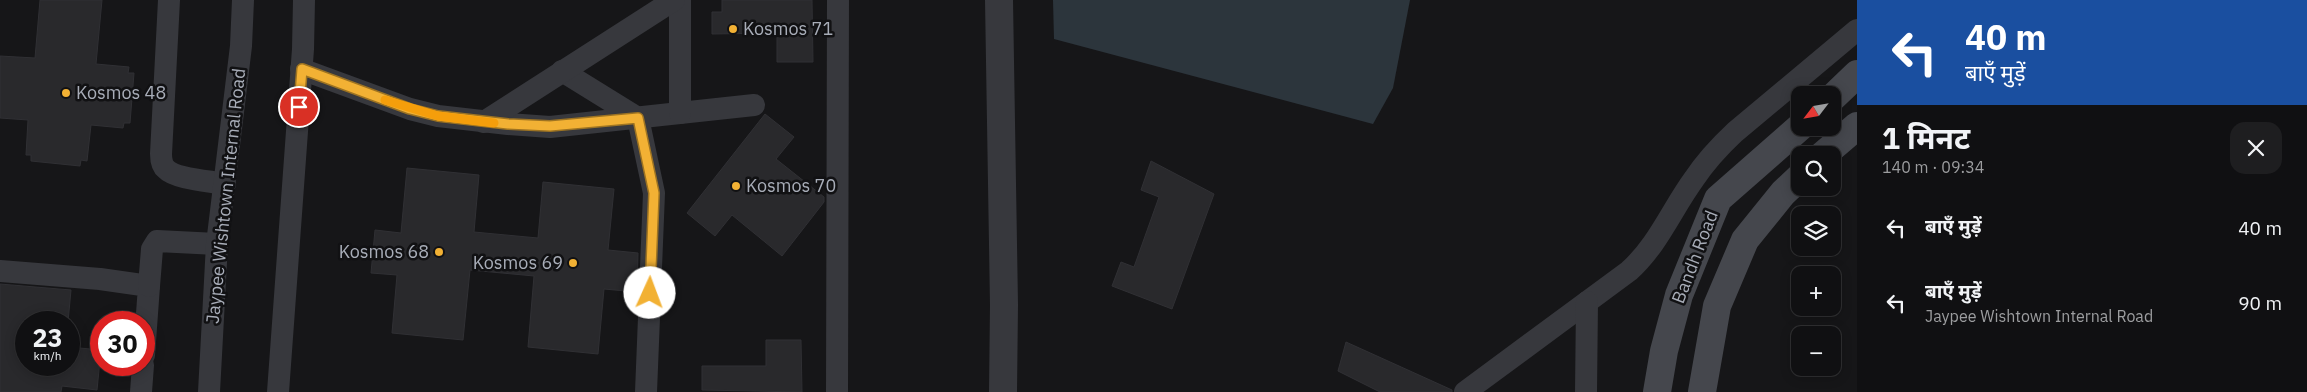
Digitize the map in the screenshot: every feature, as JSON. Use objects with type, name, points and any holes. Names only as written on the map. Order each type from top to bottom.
[{"type":"main road","points":[[1841,89],[1857,74]]},
{"type":"main road","points":[[1834,146],[1857,126]]},
{"type":"main road","name":"Bandh Road","points":[[1657,392],[1664,350],[1679,295],[1718,199],[1791,135]]},
{"type":"main road","points":[[1702,392],[1717,306],[1745,240],[1791,185]]},
{"type":"street","points":[[169,0],[160,154],[162,162],[166,169],[174,174],[225,184]]},
{"type":"street","name":"Jaypee Wishtown Internal Road","points":[[209,392],[217,244],[241,46],[243,0]]},
{"type":"street","points":[[278,392],[302,69],[304,0]]},
{"type":"street","points":[[484,122],[674,0]]},
{"type":"street","points":[[680,0],[680,113]]},
{"type":"street","points":[[837,392],[838,0]]},
{"type":"street","points":[[999,0],[1004,305],[1003,392]]},
{"type":"street","points":[[1465,392],[1643,259],[1694,178],[1717,150],[1735,132],[1857,30]]},
{"type":"street","points":[[302,69],[410,109],[438,116],[484,122],[550,126],[754,105]]},
{"type":"street","points":[[562,71],[638,118],[654,193],[646,392]]},
{"type":"street","points":[[147,311],[154,243],[157,241],[217,244]]},
{"type":"street","points":[[0,271],[100,279],[149,286]]},
{"type":"street","points":[[1586,392],[1587,302]]},
{"type":"street","points":[[141,392],[142,376]]},
{"type":"shaded area","points":[[1053,0],[1410,0],[1393,88],[1373,124],[1054,39]]},
{"type":"building","name":"Kosmos 48","points":[[40,0],[102,0],[96,64],[129,67],[128,73],[134,73],[130,123],[124,123],[123,128],[91,125],[87,161],[81,160],[80,166],[31,161],[31,155],[26,155],[28,120],[0,118],[0,56],[35,58]]},
{"type":"building","name":"Kosmos 71","points":[[722,0],[812,0],[813,62],[777,62],[777,33],[712,34],[712,12],[722,12]]},
{"type":"building","name":"Kosmos 70","points":[[765,114],[794,137],[776,159],[824,197],[824,202],[782,256],[732,215],[715,236],[687,213]]},
{"type":"building","points":[[1151,161],[1214,194],[1172,309],[1112,286],[1121,262],[1134,267],[1159,197],[1141,190]]},
{"type":"building","points":[[407,168],[479,175],[474,232],[538,238],[543,182],[614,189],[608,250],[638,253],[637,292],[604,289],[598,354],[528,347],[534,276],[470,270],[463,340],[392,333],[397,275],[371,273],[375,230],[401,233]]},
{"type":"building","points":[[0,284],[71,290],[69,311],[15,311],[15,376],[80,376],[80,348],[90,349],[90,376],[98,376],[97,390],[62,386],[61,392],[0,392]]},
{"type":"building","points":[[766,340],[801,340],[802,392],[702,390],[702,366],[766,366]]},
{"type":"building","points":[[1346,342],[1452,390],[1452,392],[1380,392],[1338,371]]},
{"type":"slow traffic","points":[[385,100],[438,116],[494,123]]},
{"type":"place","name":"Kosmos 71","points":[[733,29]]},
{"type":"place","name":"Kosmos 48","points":[[66,93]]},
{"type":"place","name":"Kosmos 70","points":[[736,186]]},
{"type":"place","name":"Kosmos 68","points":[[439,252]]},
{"type":"place","name":"Kosmos 69","points":[[573,263]]},
{"type":"route","points":[[299,107],[302,69],[410,109],[438,116],[508,124],[550,126],[638,118],[654,193],[650,293]]}]
